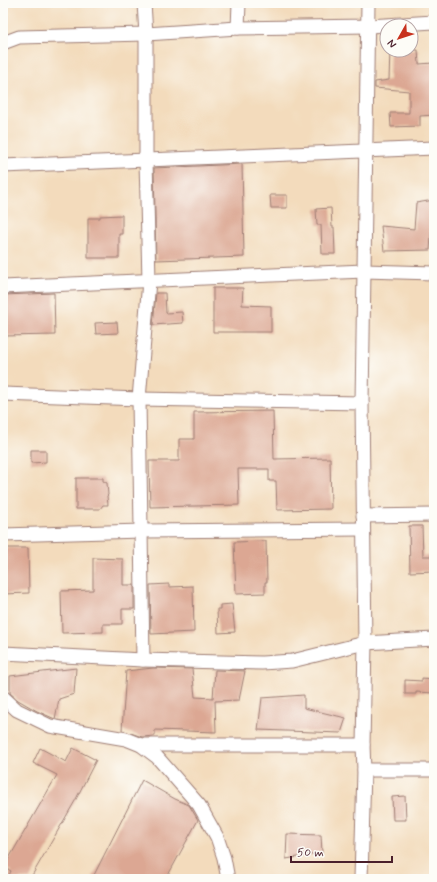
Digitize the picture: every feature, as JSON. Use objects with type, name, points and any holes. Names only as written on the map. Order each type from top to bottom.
[{"type":"street","points":[[144,3],[146,34],[146,160],[149,281],[139,399],[144,660]]},
{"type":"street","points":[[238,28],[239,3]]},
{"type":"street","points":[[361,879],[365,643],[362,403],[369,26],[368,3]]},
{"type":"street","points":[[3,43],[19,37],[146,34],[238,28],[369,26],[434,22]]},
{"type":"street","points":[[3,166],[434,148]]},
{"type":"street","points":[[3,287],[364,271],[434,273]]},
{"type":"street","points":[[3,394],[139,399],[362,403]]},
{"type":"street","points":[[363,516],[434,514]]},
{"type":"street","points":[[3,535],[142,531],[363,529]]},
{"type":"street","points":[[3,653],[144,660],[262,663],[292,661],[365,643],[434,639]]},
{"type":"street","points":[[3,697],[16,710],[50,726],[126,739],[141,745],[157,757],[199,805],[217,837],[224,858],[228,879]]},
{"type":"street","points":[[141,745],[363,745]]},
{"type":"street","points":[[364,770],[434,770]]},
{"type":"building","points":[[390,58],[419,58],[419,64],[433,63],[434,115],[420,116],[420,126],[391,127],[390,113],[409,113],[409,91],[375,88],[375,82],[389,80]]},
{"type":"building","points":[[242,164],[244,257],[156,260],[154,168]]},
{"type":"building","points":[[270,195],[287,195],[287,208],[271,208]]},
{"type":"building","points":[[434,200],[430,250],[384,251],[381,226],[414,229],[416,203]]},
{"type":"building","points":[[331,208],[332,227],[334,227],[335,254],[322,254],[321,225],[317,225],[316,209]]},
{"type":"building","points":[[122,215],[122,234],[119,234],[119,258],[88,258],[88,218]]},
{"type":"building","points":[[213,288],[243,288],[242,305],[271,306],[271,332],[213,332]]},
{"type":"building","points":[[54,293],[55,335],[3,336],[3,295]]},
{"type":"building","points":[[156,293],[165,293],[166,313],[182,312],[183,323],[153,325]]},
{"type":"building","points":[[117,322],[118,333],[96,334],[95,323]]},
{"type":"building","points":[[273,411],[274,459],[330,458],[331,509],[277,510],[276,481],[269,481],[269,469],[238,469],[239,505],[150,507],[149,461],[179,461],[179,439],[194,439],[194,412]]},
{"type":"building","points":[[31,450],[46,450],[46,462],[31,463]]},
{"type":"building","points":[[76,478],[103,478],[103,481],[107,483],[108,505],[103,505],[100,509],[76,509]]},
{"type":"building","points":[[409,526],[422,526],[423,556],[434,556],[434,571],[410,572]]},
{"type":"building","points":[[266,541],[267,582],[265,582],[265,593],[236,594],[234,542]]},
{"type":"building","points":[[3,548],[28,548],[29,593],[3,594]]},
{"type":"building","points":[[93,558],[123,559],[123,585],[134,585],[134,609],[122,609],[122,624],[103,624],[103,632],[62,633],[61,591],[93,590]]},
{"type":"building","points":[[169,584],[169,587],[193,586],[194,632],[151,634],[150,585]]},
{"type":"building","points":[[232,604],[235,632],[218,633],[217,609],[220,609],[220,605]]},
{"type":"building","points":[[76,668],[74,694],[59,699],[55,719],[37,711],[18,700],[10,693],[10,676]]},
{"type":"building","points":[[153,668],[192,669],[195,697],[213,698],[215,670],[245,671],[239,700],[215,701],[216,732],[155,730],[155,736],[142,737],[122,730],[126,671]]},
{"type":"building","points":[[422,678],[434,679],[434,693],[416,692],[416,694],[405,694],[405,680],[422,681]]},
{"type":"building","points":[[304,695],[304,708],[346,718],[341,733],[258,730],[262,698]]},
{"type":"building","points":[[40,748],[66,762],[73,748],[96,760],[75,801],[30,879],[7,879],[11,871],[4,867],[57,775],[33,763]]},
{"type":"building","points":[[142,780],[175,799],[189,805],[198,820],[166,879],[92,879]]},
{"type":"building","points":[[405,796],[406,820],[393,820],[392,797]]},
{"type":"building","points":[[287,834],[321,835],[322,853],[286,859]]}]
